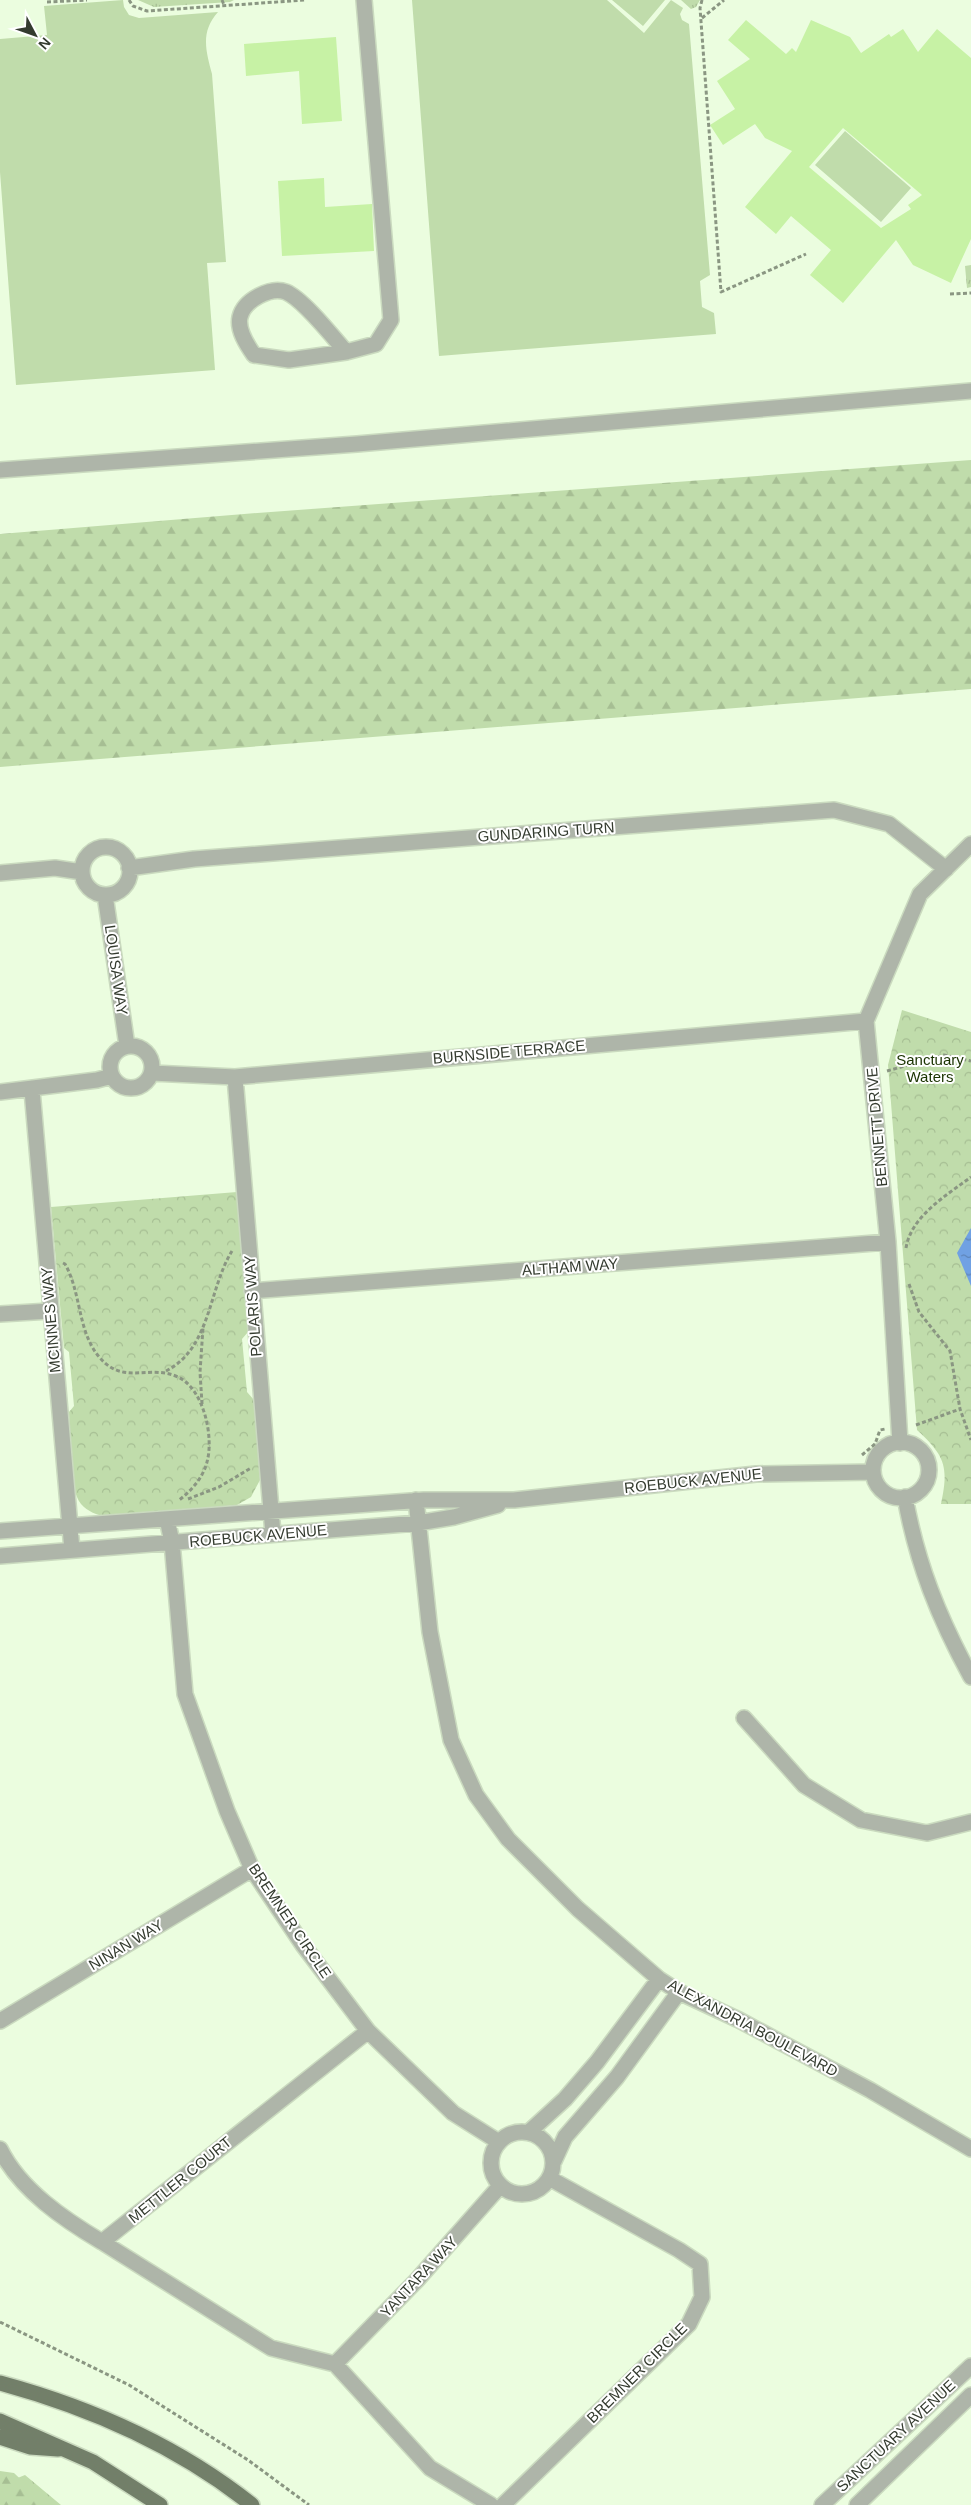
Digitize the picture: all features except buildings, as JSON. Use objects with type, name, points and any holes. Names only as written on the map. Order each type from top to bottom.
[{"type":"main road","points":[[0,2384],[51,2397],[121,2425],[184,2458],[252,2505]]},
{"type":"main road","points":[[0,2421],[72,2451],[114,2474],[160,2505]]},
{"type":"main road","points":[[0,2438],[30,2447],[72,2451]]},
{"type":"street","points":[[346,352],[300,302],[286,292],[266,292],[248,303],[240,317],[243,338],[254,355],[289,360],[346,352],[376,344],[391,320],[364,0]]},
{"type":"street","points":[[0,470],[358,444],[971,391]]},
{"type":"street","name":"GUNDARING TURN","points":[[129,868],[194,859],[834,810],[889,824],[946,869]]},
{"type":"street","name":"BENNETT DRIVE","points":[[899,1435],[888,1242],[866,1021],[920,894],[971,844]]},
{"type":"street","points":[[103,848],[119,851],[125,857],[129,868],[125,884],[120,890],[105,895],[90,890],[85,883],[82,872],[87,857],[95,850],[103,848]]},
{"type":"street","points":[[0,873],[55,868],[82,872]]},
{"type":"street","name":"LOUISA WAY","points":[[105,895],[126,1046]]},
{"type":"street","name":"BURNSIDE TERRACE","points":[[152,1074],[235,1077],[866,1021]]},
{"type":"street","points":[[126,1046],[141,1048],[147,1052],[153,1066],[152,1074],[143,1085],[129,1088],[116,1082],[112,1076],[110,1068],[114,1054],[126,1046]]},
{"type":"street","points":[[0,1092],[32,1090],[112,1076]]},
{"type":"street","name":"POLARIS WAY","points":[[235,1077],[273,1534]]},
{"type":"street","name":"MCINNES WAY","points":[[32,1090],[72,1550]]},
{"type":"street","name":"ALTHAM WAY","points":[[252,1291],[888,1242]]},
{"type":"street","points":[[0,1314],[50,1311]]},
{"type":"street","points":[[899,1435],[922,1451],[928,1464],[926,1483],[918,1492],[905,1497],[888,1494],[880,1488],[873,1472],[878,1454],[892,1444],[899,1435]]},
{"type":"street","name":"ROEBUCK AVENUE","points":[[0,1531],[416,1500],[514,1500],[756,1474],[873,1472]]},
{"type":"street","points":[[905,1497],[913,1541],[944,1628],[971,1678]]},
{"type":"street","name":"ALEXANDRIA BOULEVARD","points":[[416,1500],[430,1632],[451,1740],[476,1795],[508,1839],[578,1909],[659,1979],[679,1992],[739,2020],[862,2086],[971,2149]]},
{"type":"street","name":"ROEBUCK AVENUE","points":[[0,1556],[418,1523],[454,1517],[514,1500]]},
{"type":"street","name":"BREMNER CIRCLE","points":[[167,1519],[172,1542],[185,1694],[227,1811],[252,1869],[303,1945],[368,2031],[453,2113],[499,2142]]},
{"type":"street","points":[[744,1718],[804,1785],[861,1820],[928,1833],[971,1822]]},
{"type":"street","name":"NINAN WAY","points":[[0,2021],[252,1869]]},
{"type":"street","points":[[529,2132],[565,2099],[597,2062],[659,1979]]},
{"type":"street","points":[[554,2161],[551,2150],[545,2141],[529,2132],[518,2132],[507,2136],[499,2142],[493,2152],[491,2166],[494,2177],[500,2186],[514,2194],[536,2192],[545,2185],[565,2137],[616,2077],[679,1992]]},
{"type":"street","name":"METTLER COURT","points":[[102,2242],[368,2031]]},
{"type":"street","points":[[0,2149],[32,2191],[64,2220],[271,2348],[335,2364],[430,2468],[491,2505]]},
{"type":"street","name":"BREMNER CIRCLE","points":[[503,2505],[688,2324],[702,2297],[700,2264],[679,2250],[549,2178]]},
{"type":"street","name":"YANTARA WAY","points":[[335,2364],[417,2280],[500,2186]]},
{"type":"street","name":"SANCTUARY AVENUE","points":[[831,2502],[971,2367]]},
{"type":"street","name":"SANCTUARY AVENUE","points":[[857,2505],[971,2395]]},
{"type":"path","points":[[47,2],[87,0]]},
{"type":"path","points":[[129,0],[132,6],[147,11],[224,6],[249,2],[305,0]]},
{"type":"path","points":[[222,0],[224,6]]},
{"type":"path","points":[[702,0],[700,8],[721,292],[806,254]]},
{"type":"path","points":[[701,18],[724,0]]},
{"type":"path","points":[[950,294],[971,293]]},
{"type":"path","points":[[871,1072],[881,1073],[904,1068],[944,1055],[971,1061]]},
{"type":"path","points":[[905,1257],[908,1238],[918,1221],[933,1206],[971,1178]]},
{"type":"path","points":[[165,1372],[180,1364],[191,1351],[204,1325],[226,1261],[233,1251],[249,1245]]},
{"type":"path","points":[[46,1262],[66,1264],[73,1277],[90,1344],[102,1360],[114,1370],[130,1374],[148,1371],[165,1372],[181,1378],[195,1392],[202,1408],[210,1437],[207,1462],[191,1491],[178,1500]]},
{"type":"path","points":[[908,1281],[919,1312],[950,1351],[960,1409],[966,1432],[971,1440]]},
{"type":"path","points":[[202,1408],[200,1372],[204,1325]]},
{"type":"path","points":[[899,1435],[960,1409]]},
{"type":"path","points":[[0,2322],[128,2385],[248,2460],[309,2505]]},
{"type":"green space","points":[[123,0],[124,7],[129,15],[139,18],[218,12],[212,19],[206,42],[212,74],[226,262],[207,263],[215,370],[16,385],[0,172],[0,39],[47,35],[44,6]]},
{"type":"green space","points":[[138,0],[234,0],[230,2],[154,7]]},
{"type":"green space","points":[[412,0],[607,0],[644,33],[671,0],[683,8],[680,14],[682,20],[689,24],[710,275],[700,281],[702,307],[714,313],[716,334],[439,356]]},
{"type":"green space","points":[[612,0],[665,0],[643,26]]},
{"type":"green space","points":[[681,0],[700,0],[696,7],[691,9]]},
{"type":"green space","points":[[845,131],[911,188],[881,222],[815,165]]},
{"type":"green space","points":[[971,265],[971,287],[967,288],[965,266]]},
{"type":"green space","points":[[971,460],[971,689],[0,767],[0,534]]},
{"type":"green space","name":"Sanctuary Waters","points":[[902,1010],[971,1032],[971,1504],[941,1504],[945,1480],[943,1462],[934,1447],[917,1430],[888,1065]]},
{"type":"green space","points":[[237,1192],[248,1332],[242,1339],[247,1392],[254,1400],[260,1480],[251,1497],[237,1505],[105,1517],[92,1512],[81,1504],[74,1486],[72,1474],[69,1412],[74,1406],[69,1352],[64,1348],[51,1207]]},
{"type":"green space","points":[[0,2471],[14,2473],[48,2505],[0,2505]]},
{"type":"green space","points":[[25,2475],[61,2505],[0,2505],[0,2485]]},
{"type":"water","points":[[971,1228],[971,1286],[957,1253]]}]
